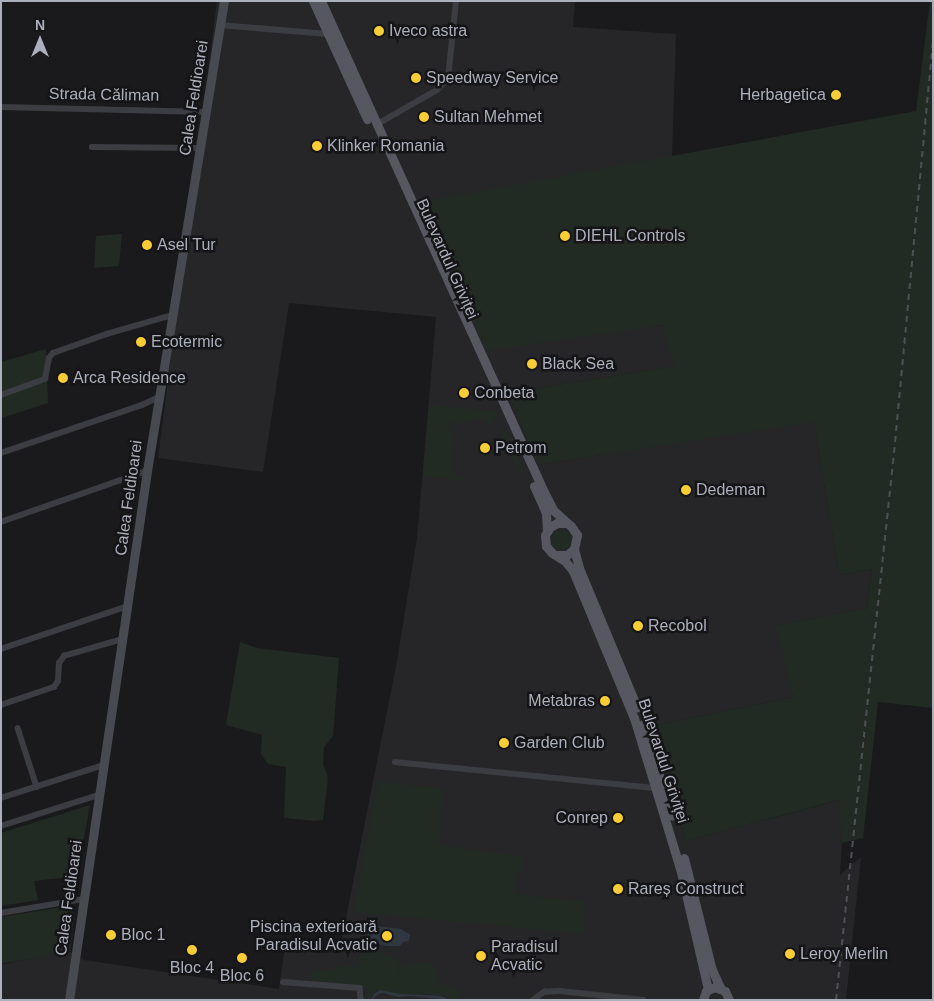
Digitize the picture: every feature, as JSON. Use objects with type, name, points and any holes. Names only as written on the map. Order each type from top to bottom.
[{"type":"main road","name":"Calea Feldioarei","points":[[69,1000],[147,471],[224,1]]},
{"type":"main road","name":"Bulevardul Griviței","points":[[314,1],[546,513],[547,530]]},
{"type":"main road","name":"Bulevardul Griviței","points":[[321,1],[539,482],[553,510],[566,523]]},
{"type":"main road","points":[[557,523],[566,523],[572,526],[577,535],[574,549],[567,555],[557,555],[546,546],[547,530],[557,523]]},
{"type":"main road","name":"Bulevardul Griviței","points":[[574,549],[579,568],[630,688],[647,734],[688,872],[712,970],[720,987],[727,993],[729,1000]]},
{"type":"main road","name":"Bulevardul Griviței","points":[[557,555],[570,565],[626,696],[657,788],[682,873],[708,989]]},
{"type":"main road","points":[[701,999],[708,989],[720,987]]},
{"type":"street","points":[[376,125],[438,90],[448,79],[456,1]]},
{"type":"street","points":[[220,25],[328,34]]},
{"type":"street","name":"Strada Căliman","points":[[1,107],[207,112]]},
{"type":"street","points":[[92,147],[201,148]]},
{"type":"street","points":[[1,395],[45,380],[49,358],[53,353],[107,334],[173,315]]},
{"type":"street","points":[[1,453],[142,405],[159,397]]},
{"type":"street","points":[[1,522],[147,471]]},
{"type":"street","points":[[1,649],[128,606]]},
{"type":"street","points":[[1,705],[54,687],[58,681],[60,663],[64,656],[123,639]]},
{"type":"street","points":[[18,728],[37,787]]},
{"type":"street","points":[[395,762],[657,788]]},
{"type":"street","points":[[1,798],[104,766]]},
{"type":"street","points":[[1,826],[99,795]]},
{"type":"street","points":[[1,913],[84,899]]},
{"type":"street","points":[[283,982],[360,988],[361,1000]]},
{"type":"street","points":[[533,1000],[544,992],[560,991],[644,1000]]},
{"type":"shaded area","points":[[217,1],[575,1],[573,27],[676,34],[672,157],[615,168],[655,326],[661,325],[675,366],[508,393],[537,465],[814,421],[839,575],[872,569],[867,608],[777,626],[793,697],[653,726],[685,841],[840,800],[842,843],[840,875],[861,857],[846,1000],[1,1000],[1,965],[67,950],[84,960],[279,989],[285,946],[339,953],[397,661],[417,538],[436,317],[289,303],[263,472],[158,458]]},
{"type":"shaded area","points":[[930,1],[933,1],[933,708],[878,702],[863,838],[842,843],[839,800],[685,841],[653,726],[793,697],[776,626],[867,608],[872,569],[839,575],[814,422],[537,465],[508,393],[674,366],[661,325],[486,351],[421,202],[916,111]]},
{"type":"shaded area","points":[[122,234],[119,266],[94,268],[96,236]]},
{"type":"shaded area","points":[[46,349],[48,403],[1,418],[1,362]]},
{"type":"shaded area","points":[[429,405],[495,411],[498,414],[494,422],[489,425],[485,421],[472,418],[470,421],[465,421],[464,424],[448,422],[449,430],[454,435],[451,475],[466,478],[468,481],[423,476]]},
{"type":"shaded area","points":[[500,431],[507,432],[527,476],[519,471]]},
{"type":"shaded area","points":[[561,530],[568,533],[571,540],[568,547],[561,550],[554,547],[551,540],[554,533]]},
{"type":"shaded area","points":[[240,642],[257,648],[339,658],[333,736],[324,747],[323,764],[328,778],[323,820],[284,818],[286,767],[268,764],[261,754],[262,735],[226,725]]},
{"type":"shaded area","points":[[378,782],[443,788],[440,845],[523,857],[522,873],[515,872],[514,894],[585,902],[584,934],[353,912]]},
{"type":"shaded area","points":[[90,805],[77,876],[34,881],[38,900],[1,906],[1,833]]},
{"type":"shaded area","points":[[75,905],[70,951],[1,964],[1,917]]},
{"type":"shaded area","name":"Piscina exterioară Paradisul Acvatic","points":[[369,925],[401,929],[410,935],[409,941],[403,942],[400,946],[387,946],[367,942],[364,939],[364,929]]},
{"type":"shaded area","points":[[379,952],[398,960],[400,965],[397,986],[401,965],[432,962],[440,982],[425,993],[440,984],[458,988],[461,996],[459,1000],[451,1000],[441,995],[399,994],[380,990],[375,992],[370,1000],[366,1000],[367,988],[310,983],[311,970],[326,971],[344,965],[356,968],[363,954]]},
{"type":"shaded area","points":[[380,990],[400,994],[441,996],[451,1000],[411,996],[399,997],[383,993],[378,994],[373,999],[385,1000],[371,1000],[374,994]]},
{"type":"railway","points":[[836,1000],[894,453],[933,37]]},
{"type":"place","name":"Iveco astra","points":[[379,31]]},
{"type":"place","name":"Speedway Service","points":[[416,78]]},
{"type":"place","name":"Herbagetica","points":[[836,95]]},
{"type":"place","name":"Sultan Mehmet","points":[[424,117]]},
{"type":"place","name":"Klinker Romania","points":[[317,146]]},
{"type":"place","name":"DIEHL Controls","points":[[565,236]]},
{"type":"place","name":"Asel Tur","points":[[147,245]]},
{"type":"place","name":"Ecotermic","points":[[141,342]]},
{"type":"place","name":"Black Sea","points":[[532,364]]},
{"type":"place","name":"Arca Residence","points":[[63,378]]},
{"type":"place","name":"Conbeta","points":[[464,393]]},
{"type":"place","name":"Petrom","points":[[485,448]]},
{"type":"place","name":"Dedeman","points":[[686,490]]},
{"type":"place","name":"Recobol","points":[[638,626]]},
{"type":"place","name":"Metabras","points":[[605,701]]},
{"type":"place","name":"Garden Club","points":[[504,743]]},
{"type":"place","name":"Conrep","points":[[618,818]]},
{"type":"place","name":"Rareș Construct","points":[[618,889]]},
{"type":"place","name":"Bloc 1","points":[[111,935]]},
{"type":"place","name":"Piscina exterioară Paradisul Acvatic","points":[[387,936]]},
{"type":"place","name":"Bloc 4","points":[[192,950]]},
{"type":"place","name":"Leroy Merlin","points":[[790,954]]},
{"type":"place","name":"Paradisul Acvatic","points":[[481,956]]},
{"type":"place","name":"Bloc 6","points":[[242,958]]}]
